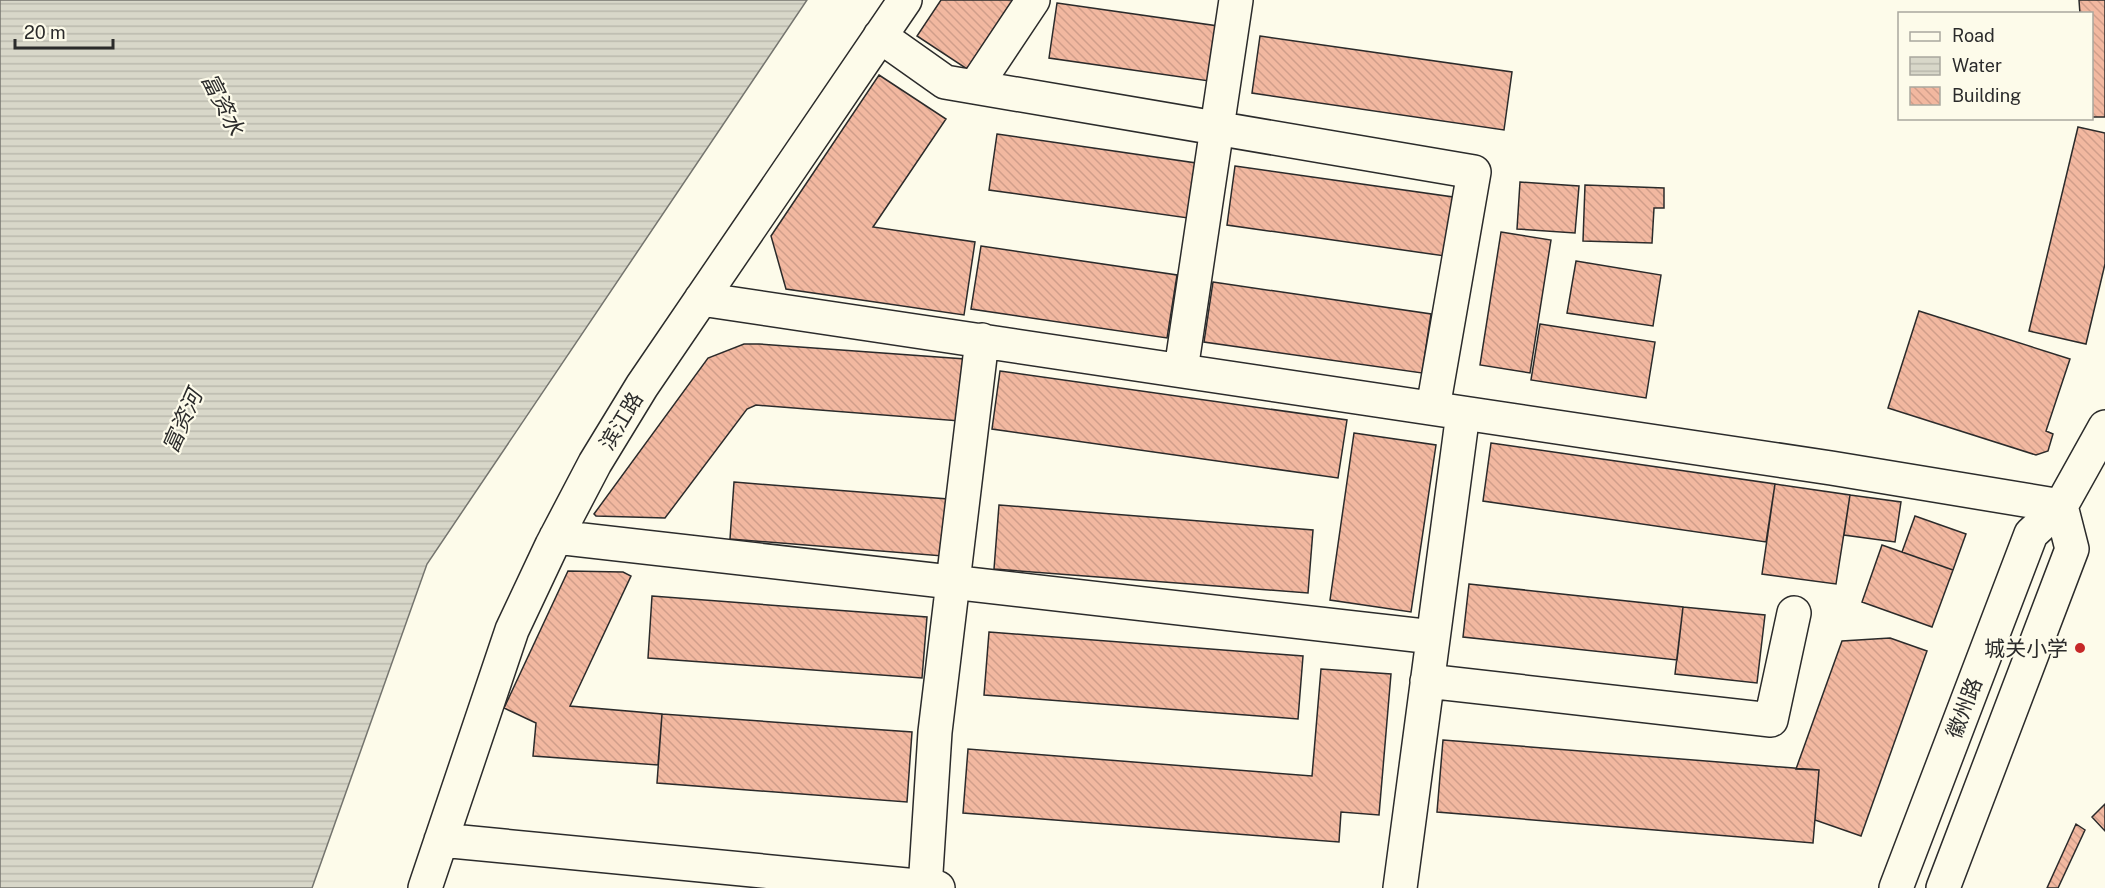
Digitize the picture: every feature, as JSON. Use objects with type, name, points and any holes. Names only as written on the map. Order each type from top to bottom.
[{"type":"street","name":"滨江路","points":[[425,888],[512,630],[556,537],[631,405],[904,0]]},
{"type":"street","points":[[975,87],[1033,0]]},
{"type":"street","points":[[1181,370],[1236,0]]},
{"type":"street","points":[[880,36],[945,81],[1474,172],[1448,410],[1433,637],[1400,888]]},
{"type":"street","points":[[701,299],[1831,468],[2061,506],[2072,549],[1943,888]]},
{"type":"street","points":[[441,840],[929,888],[935,732],[982,340]]},
{"type":"street","name":"徽州路","points":[[1896,888],[2031,534],[2061,506],[2105,427]]},
{"type":"street","points":[[556,537],[1433,637]]},
{"type":"street","points":[[1427,681],[1771,720],[1794,613]]},
{"type":"water","points":[[0,0],[807,0],[427,564],[312,888],[0,888]]},
{"type":"building","points":[[941,0],[1013,0],[967,69],[917,36]]},
{"type":"building","points":[[2079,0],[2105,0],[2105,117],[2093,117],[2093,12],[2080,12]]},
{"type":"building","points":[[1057,3],[1218,26],[1209,81],[1049,58]]},
{"type":"building","points":[[1260,36],[1512,72],[1504,130],[1252,93]]},
{"type":"building","points":[[879,75],[946,119],[873,227],[975,242],[964,315],[786,289],[771,236]]},
{"type":"building","points":[[2078,127],[2105,133],[2105,264],[2086,344],[2029,331]]},
{"type":"building","points":[[997,134],[1196,163],[1188,218],[989,190]]},
{"type":"building","points":[[1235,166],[1453,197],[1445,256],[1227,225]]},
{"type":"building","points":[[1520,182],[1579,186],[1575,233],[1517,229]]},
{"type":"building","points":[[1585,185],[1664,188],[1664,208],[1654,208],[1652,243],[1583,241]]},
{"type":"building","points":[[1501,232],[1551,240],[1530,373],[1480,365]]},
{"type":"building","points":[[981,246],[1177,275],[1167,338],[971,309]]},
{"type":"building","points":[[1576,261],[1661,275],[1653,326],[1567,313]]},
{"type":"building","points":[[1213,282],[1431,314],[1422,373],[1204,342]]},
{"type":"building","points":[[1919,311],[2070,359],[2046,431],[2053,434],[2048,451],[2036,455],[1888,408]]},
{"type":"building","points":[[1540,324],[1655,342],[1646,398],[1531,380]]},
{"type":"building","points":[[744,344],[965,359],[960,421],[756,405],[747,409],[665,518],[596,516],[594,514],[708,358]]},
{"type":"building","points":[[1000,371],[1347,420],[1338,478],[992,429]]},
{"type":"building","points":[[1354,433],[1436,445],[1411,612],[1330,600]]},
{"type":"building","points":[[1491,443],[1775,484],[1766,542],[1483,501]]},
{"type":"building","points":[[734,482],[948,499],[943,556],[730,539]]},
{"type":"building","points":[[1775,484],[1850,495],[1836,584],[1762,574]]},
{"type":"building","points":[[1850,495],[1901,502],[1895,542],[1844,535]]},
{"type":"building","points":[[999,505],[1313,530],[1308,593],[994,569]]},
{"type":"building","points":[[1915,516],[1966,534],[1953,570],[1902,552]]},
{"type":"building","points":[[1882,545],[1953,570],[1932,627],[1862,602]]},
{"type":"building","points":[[568,571],[623,572],[631,576],[570,706],[662,714],[658,765],[533,756],[536,723],[504,708]]},
{"type":"building","points":[[1469,584],[1683,607],[1677,660],[1463,637]]},
{"type":"building","points":[[652,596],[927,617],[922,678],[648,658]]},
{"type":"building","points":[[1683,607],[1765,615],[1757,683],[1675,674]]},
{"type":"building","points":[[989,632],[1303,656],[1298,719],[984,695]]},
{"type":"building","points":[[1890,638],[1927,651],[1861,836],[1815,820],[1819,770],[1796,769],[1842,641]]},
{"type":"building","points":[[1321,669],[1391,674],[1379,815],[1341,812],[1339,842],[963,813],[968,749],[1312,776]]},
{"type":"building","points":[[662,714],[912,732],[907,802],[657,783]]},
{"type":"building","points":[[1443,740],[1819,770],[1813,843],[1437,812]]},
{"type":"building","points":[[2105,804],[2105,831],[2092,817]]},
{"type":"building","points":[[2076,824],[2085,830],[2058,888],[2047,888]]},
{"type":"place","name":"城关小学","points":[[2080,648]]},
{"type":"water label","name":"富资水","points":[[223,104]]},
{"type":"water label","name":"富资河","points":[[182,421]]}]
